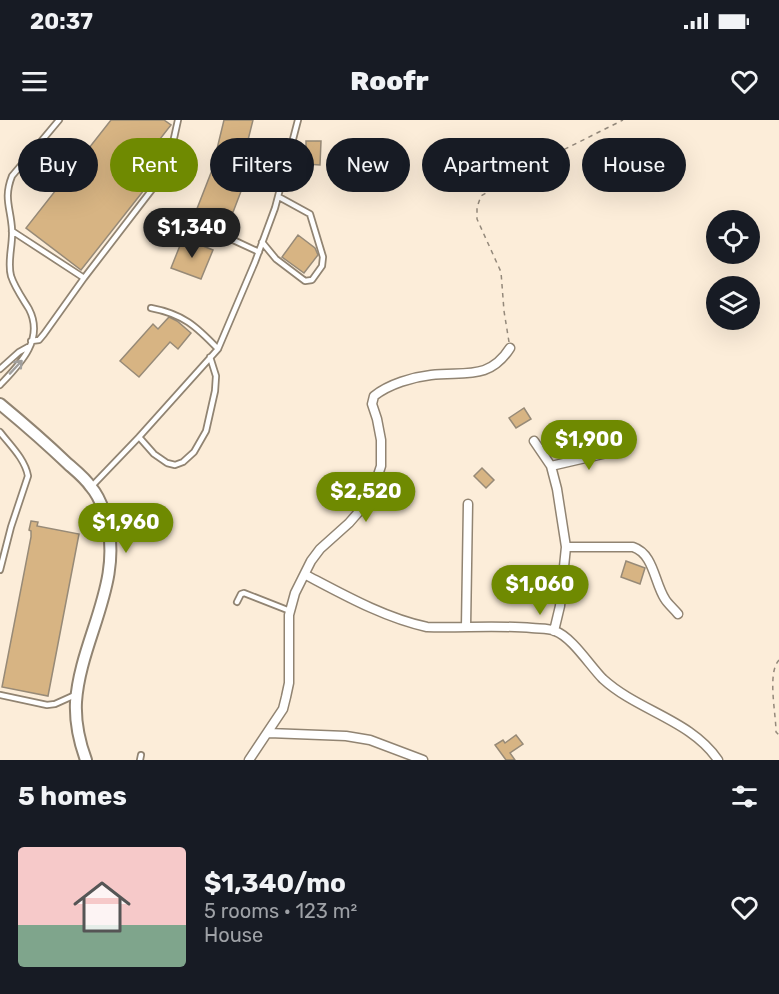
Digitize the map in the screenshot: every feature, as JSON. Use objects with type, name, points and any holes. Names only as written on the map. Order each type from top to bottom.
[{"type":"street","points":[[249,760],[283,709],[289,683],[290,611],[296,593],[311,561],[320,549],[363,507],[375,484],[381,466],[381,440],[372,404],[374,396],[382,390],[414,378],[480,373],[503,358],[510,348]]},
{"type":"street","points":[[0,404],[49,445],[92,487],[101,504],[108,526],[112,549],[109,573],[78,693],[76,724],[86,760]]},
{"type":"street","points":[[534,441],[551,466],[566,547],[560,606],[554,631]]},
{"type":"street","points":[[551,466],[620,450]]},
{"type":"street","points":[[466,627],[468,504]]},
{"type":"street","points":[[566,547],[633,547],[642,550],[665,599],[678,614]]},
{"type":"street","points":[[306,574],[334,590],[412,624],[427,627],[524,627],[554,631],[564,637],[604,679],[620,692],[695,735],[710,748],[718,760]]},
{"type":"street","points":[[269,732],[346,736],[370,740],[423,760]]},
{"type":"lane","points":[[0,385],[25,358],[31,342],[33,322],[11,274],[12,231],[7,200],[8,187],[12,176],[59,120]]},
{"type":"lane","points":[[31,342],[39,340],[44,334],[167,170],[178,120]]},
{"type":"lane","points":[[92,487],[218,349],[259,252],[279,196],[298,120]]},
{"type":"lane","points":[[262,242],[276,260],[305,281],[312,280],[322,266],[322,252],[310,213],[279,196]]},
{"type":"lane","points":[[12,231],[84,278]]},
{"type":"lane","points":[[231,239],[259,252]]},
{"type":"lane","points":[[151,308],[181,316],[197,327],[218,349]]},
{"type":"lane","points":[[0,369],[28,347]]},
{"type":"lane","points":[[139,437],[154,454],[167,463],[175,465],[183,462],[194,452],[206,431],[215,392],[216,376],[210,357]]},
{"type":"lane","points":[[0,432],[27,468],[28,476],[0,570]]},
{"type":"lane","points":[[237,602],[244,593],[290,611]]},
{"type":"lane","points":[[0,695],[47,705],[55,704],[78,693]]},
{"type":"path","points":[[510,348],[501,272],[477,219],[477,207],[481,196],[493,189],[525,178],[533,169],[549,165],[555,153],[623,120]]},
{"type":"path","points":[[779,660],[773,678],[776,732],[779,735]]},
{"type":"building","points":[[111,120],[164,120],[171,125],[161,138],[110,138],[110,192],[142,192],[81,270],[26,228],[54,192],[98,192],[97,138]]},
{"type":"building","points":[[224,120],[253,120],[248,138],[220,138]]},
{"type":"building","points":[[314,141],[321,141],[320,165],[314,165]]},
{"type":"building","points":[[210,175],[210,192],[241,192],[222,241],[195,231],[199,222],[193,219]]},
{"type":"building","points":[[298,235],[315,248],[318,255],[304,273],[282,257]]},
{"type":"building","points":[[183,238],[213,250],[201,279],[171,268]]},
{"type":"building","points":[[169,317],[191,333],[178,349],[170,342],[139,377],[120,361],[153,324],[158,329]]},
{"type":"building","points":[[524,408],[531,419],[516,428],[509,418]]},
{"type":"building","points":[[605,424],[610,437],[565,449],[561,431],[578,427],[579,434],[585,434]]},
{"type":"building","points":[[482,468],[494,480],[486,488],[474,476]]},
{"type":"building","points":[[31,521],[38,522],[37,526],[79,534],[48,696],[2,687],[31,537],[29,530]]},
{"type":"building","points":[[626,561],[645,568],[640,584],[621,577]]},
{"type":"building","points":[[516,735],[523,744],[510,753],[515,760],[506,760],[495,745],[503,740],[505,743]]}]
